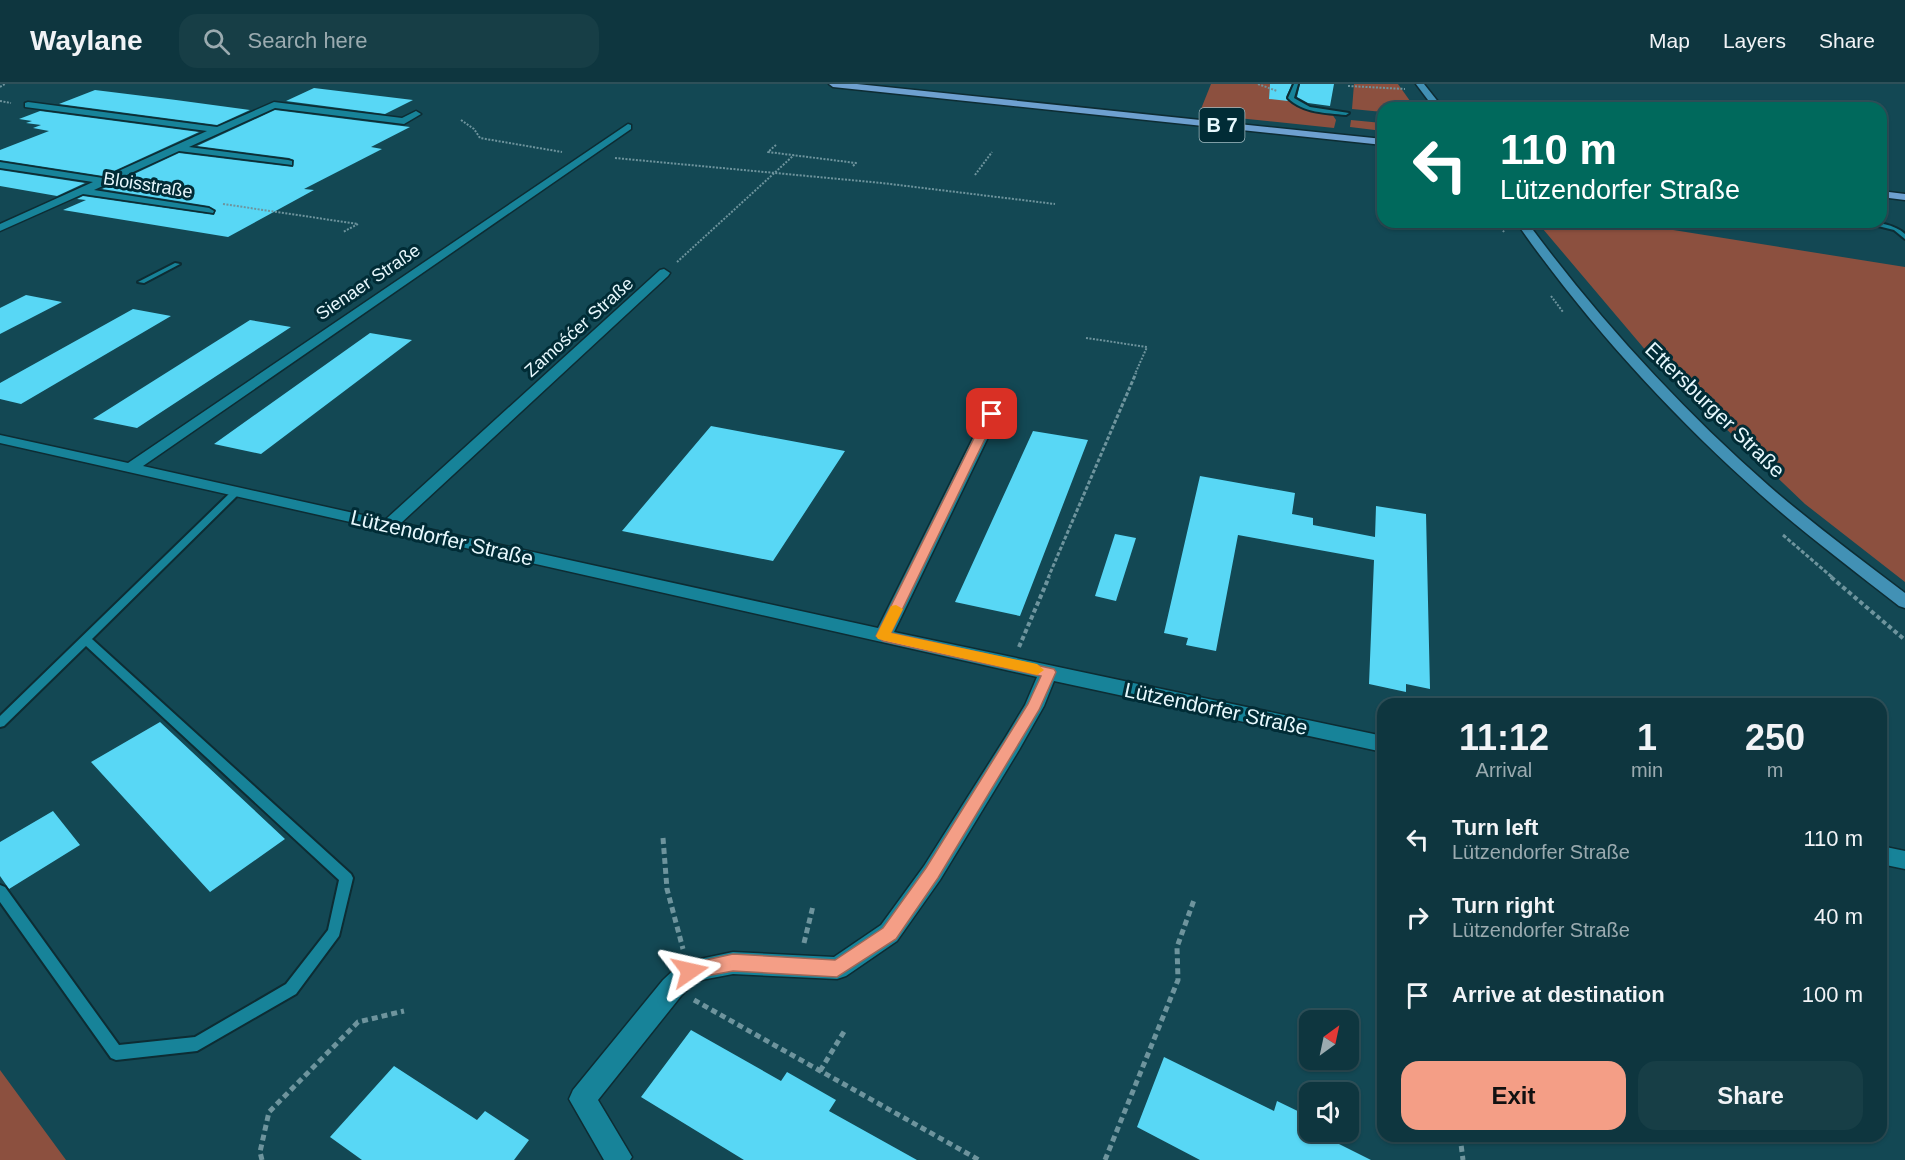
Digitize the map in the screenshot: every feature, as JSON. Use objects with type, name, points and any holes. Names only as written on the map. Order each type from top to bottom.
[{"type":"main road","name":"B 7","points":[[833,84],[1377,141]]},
{"type":"main road","points":[[1887,195],[1905,197]]},
{"type":"street","points":[[1420,84],[1434,102]]},
{"type":"street","points":[[28,105],[218,130]]},
{"type":"street","name":"Bloisstraße","points":[[0,228],[274,105],[404,121],[416,114]]},
{"type":"street","name":"Sienaer Straße","points":[[130,468],[628,127]]},
{"type":"street","name":"Bloisstraße","points":[[178,148],[288,163]]},
{"type":"street","name":"Bloisstraße","points":[[0,165],[104,181]]},
{"type":"street","name":"Bloisstraße","points":[[81,191],[209,210]]},
{"type":"street","name":"Ettersburger Straße","points":[[1525,228],[1558,273],[1601,325],[1746,473],[1905,602]]},
{"type":"street","name":"Zamośćer Straße","points":[[388,526],[664,273]]},
{"type":"street","points":[[883,636],[1001,396]]},
{"type":"street","name":"Lützendorfer Straße","points":[[0,440],[883,636],[1377,743]]},
{"type":"street","points":[[618,1157],[582,1099],[672,988],[690,971],[733,963],[837,968],[890,933],[932,873],[1012,744],[1034,706],[1049,672]]},
{"type":"street","points":[[1887,856],[1905,860]]},
{"type":"lane","points":[[1296,84],[1291,99],[1294,102],[1302,106],[1346,113]]},
{"type":"lane","points":[[1887,227],[1896,229],[1905,237]]},
{"type":"lane","points":[[142,282],[177,264]]},
{"type":"lane","points":[[0,723],[236,492]]},
{"type":"lane","points":[[0,891],[116,1053],[197,1044],[291,989],[334,932],[346,878],[85,639]]},
{"type":"path","points":[[0,87],[5,84]]},
{"type":"path","points":[[1348,86],[1406,89]]},
{"type":"path","points":[[461,120],[474,129],[480,138],[587,154],[882,183],[1055,204]]},
{"type":"path","points":[[776,145],[768,152],[856,163],[852,167]]},
{"type":"path","points":[[975,175],[992,152]]},
{"type":"path","name":"Zamośćer Straße","points":[[664,273],[794,155]]},
{"type":"path","points":[[209,210],[223,204],[358,224],[344,232]]},
{"type":"path","points":[[1011,664],[1147,347],[1086,338]]},
{"type":"path","points":[[663,838],[667,889],[690,971]]},
{"type":"path","points":[[1105,1160],[1178,980],[1176,947],[1194,900]]},
{"type":"path","points":[[799,965],[813,906]]},
{"type":"path","points":[[672,988],[979,1160]]},
{"type":"path","points":[[262,1160],[260,1152],[269,1112],[358,1022],[404,1011]]},
{"type":"path","points":[[820,1071],[845,1030]]},
{"type":"path","points":[[1461,1142],[1463,1160]]},
{"type":"shaded area","points":[[1211,84],[1282,84],[1288,101],[1332,114],[1336,120],[1334,128],[1199,114]]},
{"type":"shaded area","points":[[1354,84],[1398,84],[1411,102],[1377,102],[1377,111],[1352,109]]},
{"type":"shaded area","points":[[1351,120],[1377,123],[1377,130],[1350,127]]},
{"type":"shaded area","points":[[1542,228],[1661,228],[1905,267],[1905,582],[1805,504],[1653,359]]},
{"type":"shaded area","points":[[0,1070],[66,1160],[0,1160]]},
{"type":"building","points":[[1270,84],[1292,84],[1286,97],[1288,101],[1269,99]]},
{"type":"building","points":[[1300,84],[1334,84],[1330,106],[1308,103],[1297,97]]},
{"type":"building","points":[[314,88],[413,100],[385,114],[286,101]]},
{"type":"building","points":[[95,90],[250,110],[217,125],[59,104]]},
{"type":"building","points":[[275,110],[410,127],[371,147],[382,149],[304,189],[314,190],[228,237],[63,210],[86,200],[77,199],[83,196],[214,215],[216,210],[209,206],[102,189],[179,153],[293,167],[294,160],[289,158],[197,146]]},
{"type":"building","points":[[40,111],[199,132],[103,176],[0,160],[0,150],[49,131],[33,128],[41,125],[26,123],[32,121],[19,119]]},
{"type":"building","points":[[0,170],[85,183],[57,196],[0,186]]},
{"type":"building","points":[[26,295],[62,302],[0,334],[0,308]]},
{"type":"building","points":[[133,309],[171,316],[21,404],[0,399],[0,383]]},
{"type":"building","points":[[250,320],[291,327],[137,428],[93,419]]},
{"type":"building","points":[[370,333],[412,340],[261,454],[214,444]]},
{"type":"building","points":[[711,426],[845,451],[773,561],[622,531]]},
{"type":"building","points":[[1033,431],[1088,440],[1020,616],[955,602]]},
{"type":"building","points":[[1200,476],[1295,493],[1292,514],[1313,518],[1313,525],[1375,537],[1376,506],[1426,514],[1430,689],[1406,684],[1406,692],[1369,684],[1374,560],[1238,535],[1216,651],[1186,645],[1188,638],[1164,633]]},
{"type":"building","points":[[1115,534],[1136,538],[1116,601],[1095,596]]},
{"type":"building","points":[[160,722],[285,839],[210,892],[91,762]]},
{"type":"building","points":[[53,811],[80,845],[9,889],[0,876],[0,842]]},
{"type":"building","points":[[691,1030],[781,1081],[787,1072],[836,1100],[829,1111],[917,1160],[744,1160],[641,1097]]},
{"type":"building","points":[[1164,1057],[1274,1111],[1277,1101],[1299,1112],[1299,1142],[1335,1142],[1371,1160],[1200,1160],[1137,1127]]},
{"type":"building","points":[[394,1066],[477,1120],[485,1111],[529,1140],[514,1160],[362,1160],[330,1137]]},
{"type":"slow traffic","points":[[896,609],[883,636],[1037,670]]},
{"type":"route","points":[[690,971],[733,963],[837,968],[890,933],[932,873],[1034,706],[1049,672],[883,636],[992,414]]}]
